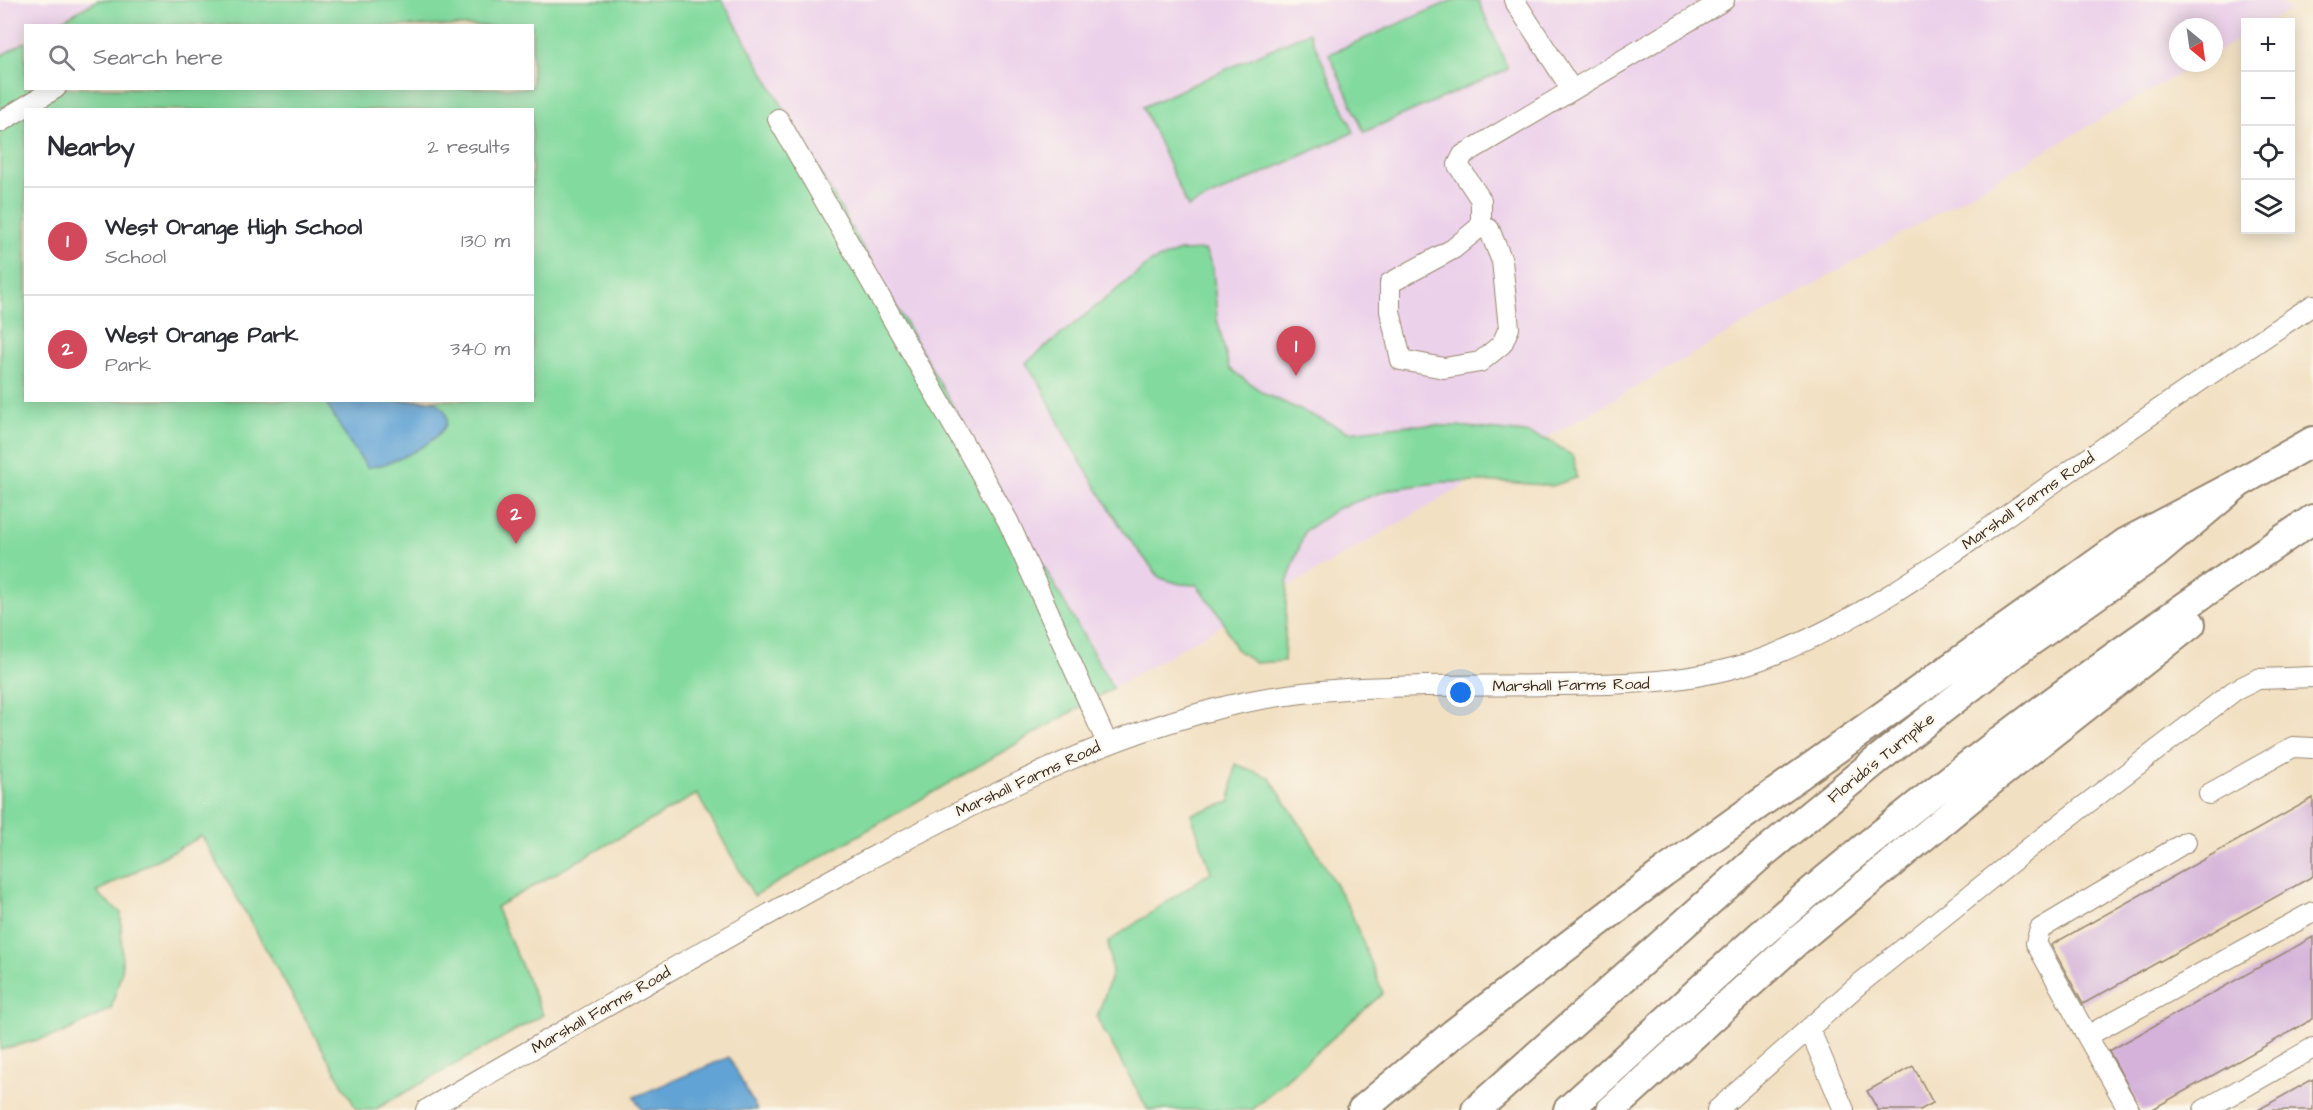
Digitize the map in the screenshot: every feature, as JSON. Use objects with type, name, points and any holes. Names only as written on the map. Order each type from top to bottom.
[{"type":"highway","name":"Florida's Turnpike","points":[[1476,1110],[1787,834],[2018,651],[2156,554],[2239,483],[2313,441]]},
{"type":"highway","points":[[1362,1110],[1454,1033],[1664,872],[2125,543],[2239,483]]},
{"type":"highway","points":[[1568,1110],[1781,917],[1897,822],[2036,712],[2312,520]]},
{"type":"highway","points":[[1611,1110],[1796,942],[1995,778],[2161,650],[2312,520]]},
{"type":"street","points":[[1514,0],[1572,90]]},
{"type":"street","points":[[1481,226],[1481,200],[1458,165],[1463,155],[1724,0]]},
{"type":"street","points":[[0,122],[53,90]]},
{"type":"street","points":[[778,119],[1008,521],[1107,743]]},
{"type":"street","points":[[1481,226],[1490,229],[1502,261],[1509,328],[1502,344],[1480,362],[1444,368],[1401,360],[1390,312],[1390,282],[1453,249],[1481,226]]},
{"type":"street","name":"Marshall Farms Road","points":[[426,1110],[794,900],[995,792],[1107,743],[1213,710],[1274,697],[1355,689],[1654,684],[1710,673],[1772,656],[1891,596],[2215,370],[2313,305]]},
{"type":"street","points":[[1717,1110],[1858,985],[2029,848],[2234,691],[2258,679],[2313,677]]},
{"type":"street","points":[[2209,794],[2293,747],[2313,748]]},
{"type":"street","points":[[2129,1110],[2036,943],[2040,929],[2186,842]]},
{"type":"street","points":[[2087,1036],[2313,912]]},
{"type":"street","points":[[1809,1028],[1844,1110]]},
{"type":"street","points":[[2204,1110],[2313,1048]]},
{"type":"shaded area","points":[[0,0],[98,0],[56,24],[24,24],[24,43],[0,56]]},
{"type":"shaded area","points":[[722,0],[2278,0],[2290,10],[2275,18],[2241,18],[2241,37],[2223,48],[2223,18],[2169,18],[2169,72],[2182,72],[1113,688]]},
{"type":"green space","points":[[98,0],[722,0],[1113,688],[754,896],[697,794],[496,907],[543,1015],[374,1110],[357,1110],[202,836],[96,892],[121,913],[122,970],[111,1009],[63,1033],[0,1050],[0,56],[24,43],[24,90],[534,90],[534,24],[56,24]]},
{"type":"green space","points":[[1453,0],[1478,0],[1508,69],[1364,132],[1329,54]]},
{"type":"green space","points":[[1309,32],[1354,132],[1188,207],[1143,107]]},
{"type":"green space","points":[[1205,250],[1213,268],[1217,319],[1229,368],[1265,394],[1349,432],[1409,425],[1456,426],[1526,433],[1550,441],[1574,457],[1576,478],[1552,486],[1506,482],[1444,482],[1391,489],[1338,508],[1305,531],[1287,583],[1284,661],[1255,663],[1235,648],[1221,617],[1197,585],[1180,584],[1160,578],[1124,532],[1066,438],[1042,387],[1026,363],[1151,262],[1180,251]]},
{"type":"green space","points":[[1235,764],[1269,777],[1307,835],[1350,910],[1383,993],[1252,1110],[1148,1110],[1097,1018],[1112,973],[1108,942],[1211,872],[1191,814],[1230,802]]},
{"type":"water","points":[[326,402],[436,402],[442,407],[447,418],[444,429],[426,445],[400,458],[376,466],[367,467],[347,439]]},
{"type":"water","points":[[729,1057],[757,1110],[642,1110],[634,1097]]},
{"type":"building","points":[[2313,798],[2313,876],[2083,1004],[2051,945]]},
{"type":"building","points":[[2313,937],[2313,1019],[2151,1110],[2141,1110],[2109,1051]]},
{"type":"building","points":[[1913,1066],[1933,1103],[1920,1110],[1878,1110],[1867,1091]]},
{"type":"building","points":[[2313,1079],[2313,1110],[2258,1110]]},
{"type":"place","name":"West Orange High School","points":[[1296,376]]},
{"type":"place","name":"West Orange Park","points":[[516,544]]}]
